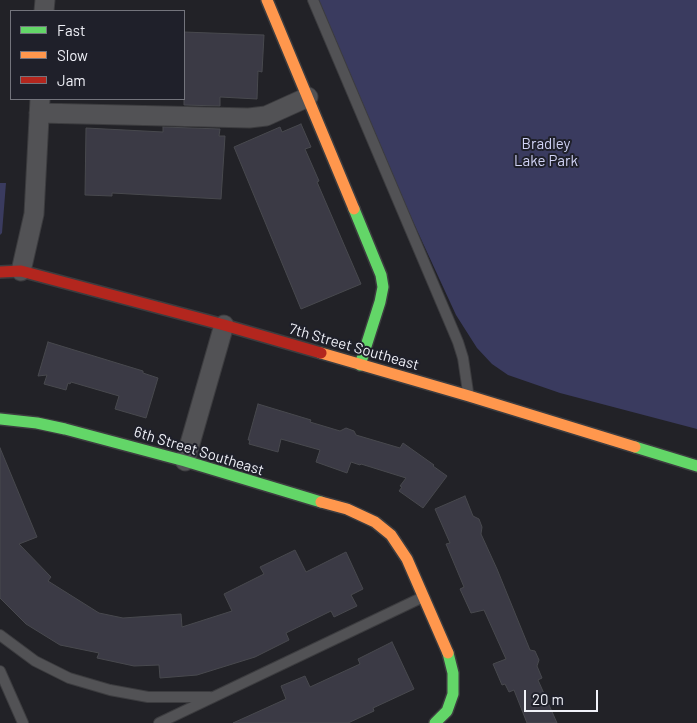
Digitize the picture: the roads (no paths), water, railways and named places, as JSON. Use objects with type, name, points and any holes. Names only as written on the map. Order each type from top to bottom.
[{"type":"street","points":[[267,0],[381,275],[383,287],[380,302],[360,365]]},
{"type":"street","points":[[21,271],[34,214],[40,106],[249,118],[266,116],[308,97]]},
{"type":"street","name":"7th Street Southeast","points":[[0,272],[21,271],[224,325],[469,396],[697,466]]},
{"type":"street","points":[[185,461],[224,325]]},
{"type":"street","name":"6th Street Southeast","points":[[0,419],[37,423],[65,429],[185,461],[264,486],[347,509],[367,517],[384,528],[401,548],[424,596],[450,662],[454,683],[453,694],[447,711],[436,723]]},
{"type":"lane","points":[[313,0],[458,342],[463,358],[469,396]]},
{"type":"lane","points":[[159,723],[424,596]]},
{"type":"lane","points":[[0,635],[35,661],[70,678],[110,690],[148,697],[214,697]]},
{"type":"lane","points":[[0,671],[23,723]]},
{"type":"park label","name":"Bradley Lake Park","points":[[546,152]]}]
